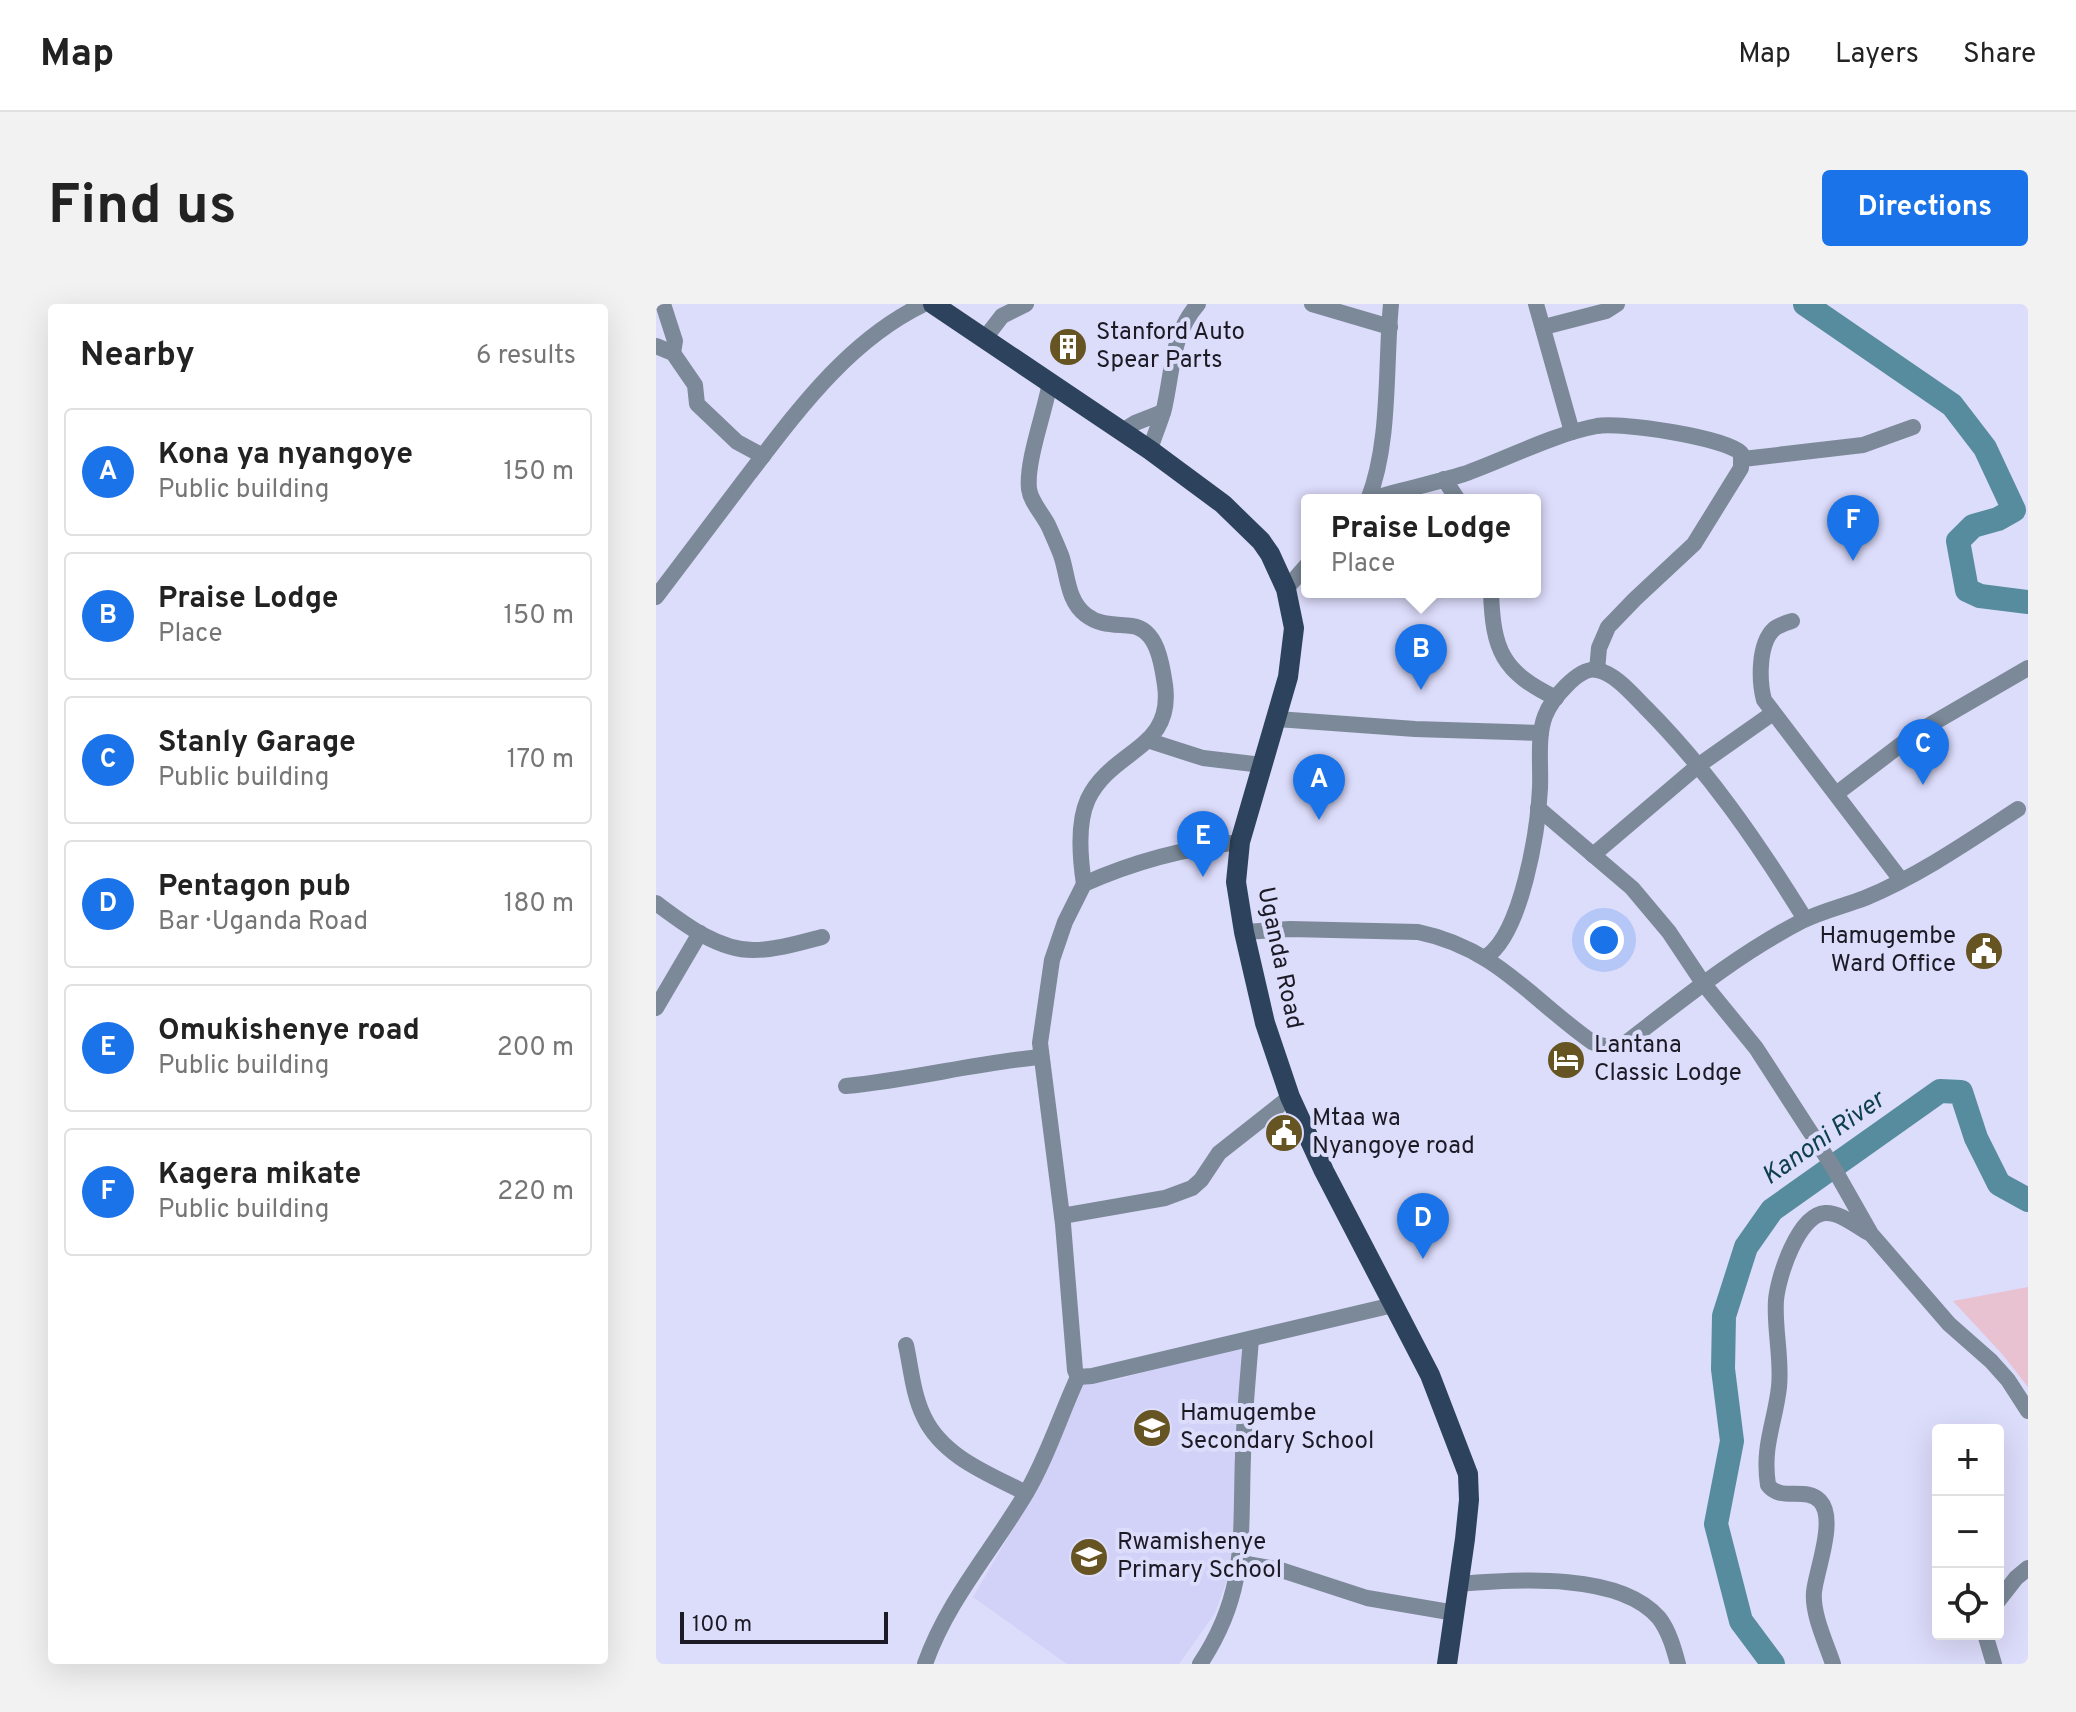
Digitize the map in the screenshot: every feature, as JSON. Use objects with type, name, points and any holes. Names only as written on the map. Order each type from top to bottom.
[{"type":"main road","name":"Uganda Road","points":[[933,304],[1150,450],[1223,504],[1249,527],[1270,554],[1286,589],[1294,628],[1288,677],[1240,842],[1236,882],[1265,1023],[1290,1097],[1324,1171],[1430,1375],[1460,1446],[1468,1474],[1468,1513],[1447,1664]]},
{"type":"street","points":[[663,304],[675,341],[673,353]]},
{"type":"street","points":[[656,597],[787,423],[873,334],[898,316],[924,304]]},
{"type":"street","points":[[985,338],[1002,316],[1026,304]]},
{"type":"street","points":[[1150,450],[1163,412],[1177,337],[1186,318],[1198,304]]},
{"type":"street","points":[[1312,304],[1390,327]]},
{"type":"street","points":[[1370,494],[1380,452],[1391,304]]},
{"type":"street","points":[[1536,304],[1572,432]]},
{"type":"street","points":[[1544,327],[1606,311],[1617,304]]},
{"type":"street","points":[[656,346],[673,353],[695,385],[697,404],[737,442],[763,456]]},
{"type":"street","points":[[925,1664],[954,1603],[1026,1493],[1078,1377],[1040,1043],[1052,960],[1065,922],[1084,884],[1082,843],[1087,802],[1092,791],[1116,764],[1150,741],[1162,722],[1165,697],[1162,671],[1149,634],[1134,626],[1104,624],[1086,615],[1072,601],[1060,552],[1029,491],[1035,446],[1050,382]]},
{"type":"street","points":[[1122,431],[1163,412]]},
{"type":"street","points":[[1390,494],[1444,479],[1572,432],[1601,426],[1641,428],[1719,441],[1735,448],[1743,459],[1741,468],[1694,544],[1608,627],[1599,648],[1597,670]]},
{"type":"street","points":[[1743,459],[1863,445],[1913,427]]},
{"type":"street","points":[[1444,479],[1454,494]]},
{"type":"street","points":[[1286,589],[1301,572]]},
{"type":"street","points":[[1492,598],[1495,632],[1507,663],[1517,677],[1556,698]]},
{"type":"street","points":[[1792,621],[1774,630],[1764,649],[1760,685],[1764,700],[1901,880]]},
{"type":"street","points":[[1836,794],[1916,733],[2028,668]]},
{"type":"street","points":[[1486,957],[1502,943],[1517,907],[1530,859],[1538,808],[1541,733],[1545,717],[1556,698],[1587,670],[1612,676],[1699,765],[1744,825],[1805,919]]},
{"type":"street","points":[[1593,855],[1699,765],[1773,713]]},
{"type":"street","points":[[1277,719],[1415,729],[1541,733]]},
{"type":"street","points":[[1150,741],[1203,758],[1262,765]]},
{"type":"street","points":[[1538,808],[1632,888],[1669,932],[1703,983],[1756,1048],[1833,1167],[1871,1234],[1949,1324],[1991,1361],[2028,1411]]},
{"type":"street","points":[[1244,932],[1290,929],[1418,932],[1435,936],[1486,957],[1579,1033],[1602,1047],[1614,1047],[1627,1042],[1737,959],[1805,919],[1866,898],[1901,880],[1959,848],[2018,809]]},
{"type":"street","points":[[1084,884],[1144,860],[1185,849],[1240,842]]},
{"type":"street","points":[[656,903],[700,933],[749,951],[775,949],[822,937]]},
{"type":"street","points":[[656,1008],[700,933]]},
{"type":"street","points":[[846,1086],[1040,1057]]},
{"type":"street","points":[[1062,1216],[1165,1198],[1192,1188],[1219,1153],[1290,1097]]},
{"type":"street","points":[[1833,1664],[1814,1591],[1822,1563],[1824,1510],[1814,1497],[1778,1493],[1768,1485],[1768,1434],[1779,1387],[1776,1302],[1791,1251],[1809,1219],[1823,1213],[1834,1214],[1871,1234]]},
{"type":"street","points":[[1078,1377],[1124,1369],[1393,1305]]},
{"type":"street","points":[[1200,1664],[1228,1611],[1241,1563],[1243,1444],[1251,1339]]},
{"type":"street","points":[[906,1345],[924,1418],[941,1440],[968,1464],[1026,1493]]},
{"type":"street","points":[[1241,1563],[1281,1570],[1367,1598],[1455,1613]]},
{"type":"street","points":[[2004,1593],[2028,1568]]},
{"type":"street","points":[[1457,1584],[1585,1584],[1609,1589],[1635,1599],[1661,1620],[1678,1664]]},
{"type":"street","points":[[1987,1640],[1994,1664]]},
{"type":"shaded area","points":[[2028,1287],[2028,1387],[1953,1301]]},
{"type":"shaded area","points":[[1244,1345],[1239,1547],[1215,1613],[1179,1664],[1067,1664],[973,1597],[1044,1476],[1084,1384],[1115,1380]]},
{"type":"waterway","name":"Kanoni River","points":[[1805,304],[1952,405],[1985,448],[2014,510],[1998,519],[1973,526],[1958,541],[1967,590],[1980,596],[2028,602]]},
{"type":"waterway","name":"Kanoni River","points":[[1773,1664],[1741,1621],[1716,1524],[1732,1441],[1723,1369],[1724,1316],[1746,1247],[1772,1210],[1940,1091],[1961,1092],[1976,1138],[1999,1184],[2028,1200]]},
{"type":"place","name":"Stanford Auto Spear Parts","points":[[1068,347]]},
{"type":"place","name":"Kagera mikate","points":[[1853,561]]},
{"type":"place","name":"Praise Lodge","points":[[1421,690]]},
{"type":"place","name":"Stanly Garage","points":[[1923,785]]},
{"type":"place","name":"Kona ya nyangoye","points":[[1319,820]]},
{"type":"place","name":"Omukishenye road","points":[[1203,877]]},
{"type":"place","name":"Hamugembe Ward Office","points":[[1984,951]]},
{"type":"place","name":"Lantana Classic Lodge","points":[[1566,1060]]},
{"type":"place","name":"Mtaa wa Nyangoye road","points":[[1284,1133]]},
{"type":"place","name":"Pentagon pub","points":[[1423,1259]]},
{"type":"place","name":"Hamugembe Secondary School","points":[[1152,1428]]},
{"type":"place","name":"Rwamishenye Primary School","points":[[1089,1557]]}]
